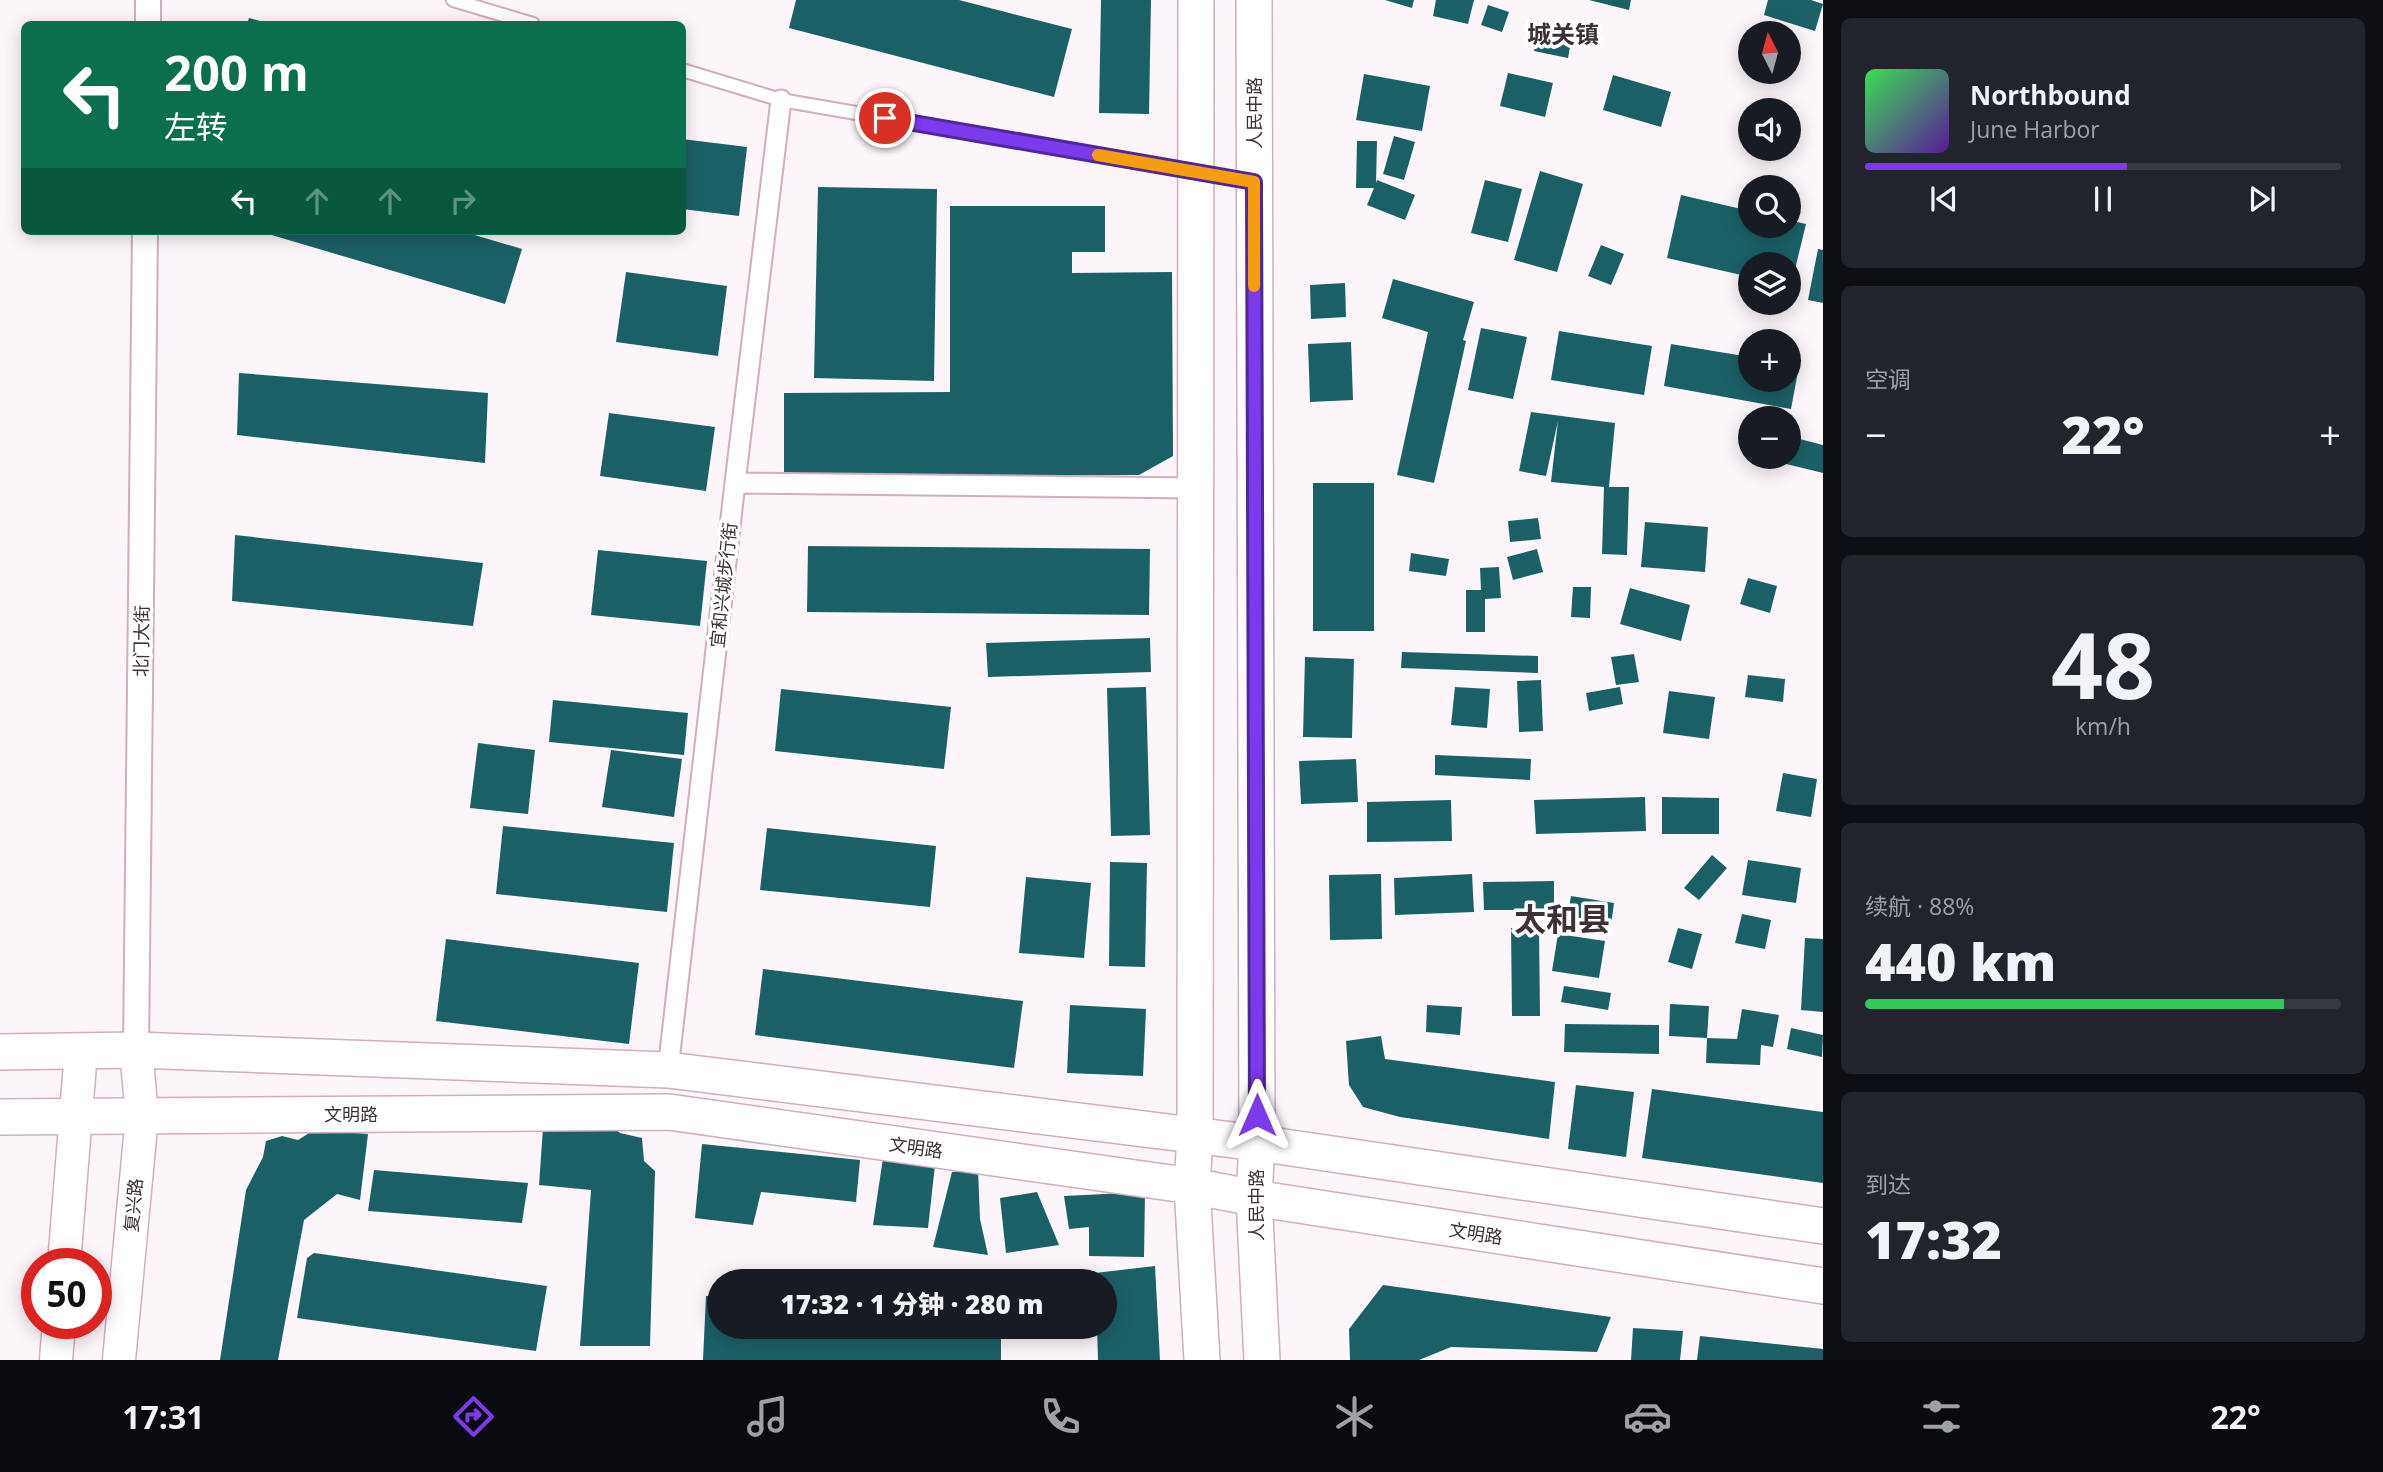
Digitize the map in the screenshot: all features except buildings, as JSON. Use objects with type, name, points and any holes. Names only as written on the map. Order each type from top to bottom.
[{"type":"main road","points":[[1196,0],[1195,1135],[1192,1186],[1202,1360]]},
{"type":"main road","name":"人民中路","points":[[1254,0],[1257,1143],[1254,1198],[1262,1360]]},
{"type":"main road","points":[[0,1052],[136,1050],[668,1070],[1257,1143],[1823,1226]]},
{"type":"main road","name":"文明路","points":[[0,1117],[670,1112],[1192,1186],[1254,1198],[1823,1286]]},
{"type":"street","points":[[148,0],[148,21]]},
{"type":"street","name":"宜和兴城步行街","points":[[668,1070],[781,100]]},
{"type":"street","name":"北门大街","points":[[136,1050],[145,235]]},
{"type":"street","points":[[735,483],[1196,488]]},
{"type":"street","name":"复兴路","points":[[119,1360],[142,1116],[136,1050]]},
{"type":"street","points":[[65,1248],[81,1051]]},
{"type":"street","points":[[56,1360],[58,1339]]},
{"type":"lane","points":[[453,0],[523,21]]},
{"type":"lane","points":[[686,71],[781,100],[1254,182]]},
{"type":"slow traffic","points":[[1098,155],[1254,182],[1254,286]]},
{"type":"district","name":"城关镇","points":[[1563,33]]},
{"type":"district","name":"太和县","points":[[1562,918]]},
{"type":"route","points":[[885,118],[1254,182],[1257,1115]]}]
